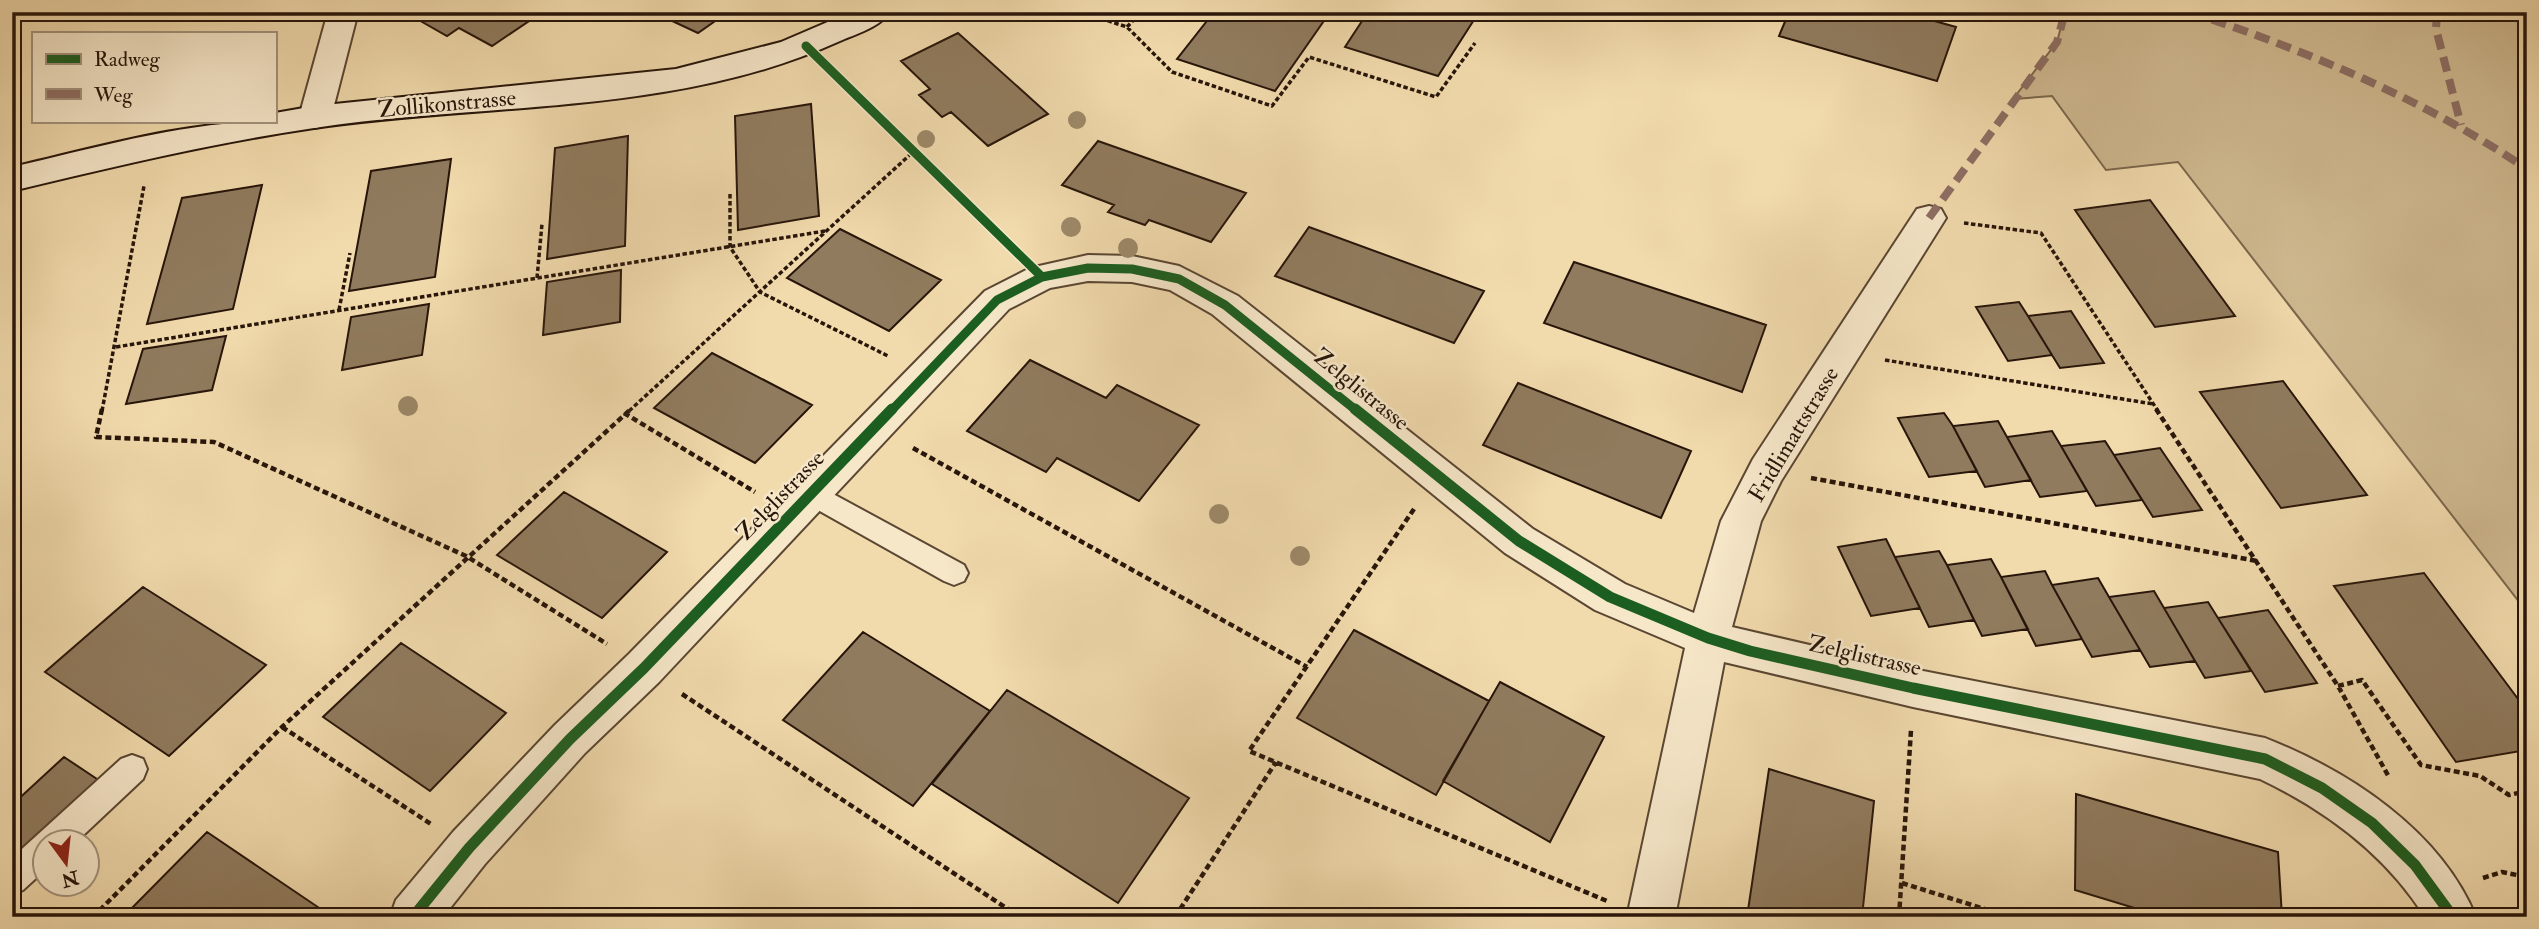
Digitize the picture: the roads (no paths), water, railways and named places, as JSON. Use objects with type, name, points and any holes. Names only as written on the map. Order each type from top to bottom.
[{"type":"street","points":[[315,117],[343,12]]},
{"type":"street","name":"Zollikonstrasse","points":[[12,179],[151,146],[315,117],[646,85],[692,78],[741,67],[806,46],[875,12]]},
{"type":"street","name":"Fridlimattstrasse","points":[[1636,911],[1741,521],[1767,470],[1929,218]]},
{"type":"street","name":"Zelglistrasse","points":[[413,917],[469,848],[570,738],[644,668],[923,374],[997,300],[1042,277],[1088,268],[1132,269],[1179,279],[1225,305],[1519,541],[1609,597],[1708,638],[1913,688],[2265,759],[2310,779],[2369,817],[2398,844],[2437,890],[2453,917]]},
{"type":"lane","points":[[801,504],[954,573]]},
{"type":"lane","points":[[68,828],[132,769]]},
{"type":"lane","points":[[12,879],[32,861]]}]
